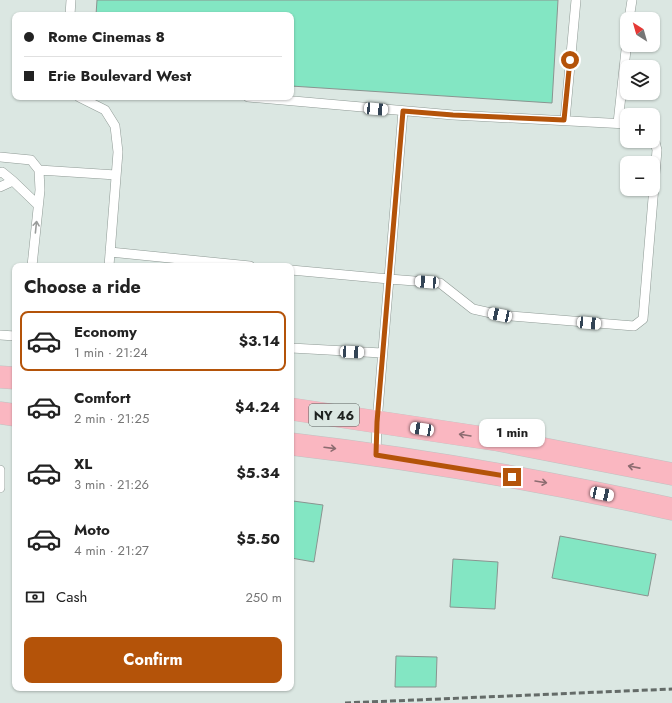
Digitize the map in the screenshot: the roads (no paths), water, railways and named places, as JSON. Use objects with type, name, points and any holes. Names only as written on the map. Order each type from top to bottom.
[{"type":"main road","points":[[0,377],[12,378]]},
{"type":"main road","name":"NY 46","points":[[294,409],[498,440],[672,474]]},
{"type":"main road","points":[[0,413],[12,415]]},
{"type":"main road","name":"NY 46","points":[[294,444],[376,455],[557,485],[672,509]]},
{"type":"lane","points":[[70,12],[71,0]]},
{"type":"lane","points":[[564,120],[576,0]]},
{"type":"lane","points":[[631,12],[632,0]]},
{"type":"lane","points":[[623,108],[626,52]]},
{"type":"lane","points":[[85,100],[105,110],[115,126],[118,152],[109,263]]},
{"type":"lane","points":[[281,100],[453,115],[620,124]]},
{"type":"lane","points":[[376,455],[382,354],[403,111]]},
{"type":"lane","points":[[294,270],[440,283],[473,309],[500,315],[634,326],[643,319],[656,148]]},
{"type":"lane","points":[[0,157],[31,160],[39,170],[38,205],[32,263]]},
{"type":"lane","points":[[39,170],[116,175]]},
{"type":"lane","points":[[0,172],[13,181],[38,205]]},
{"type":"lane","points":[[0,187],[13,181]]},
{"type":"lane","points":[[110,252],[220,263]]},
{"type":"lane","points":[[0,335],[12,336]]},
{"type":"lane","points":[[294,348],[382,354]]},
{"type":"lane","points":[[0,470],[0,488]]},
{"type":"railway","points":[[345,703],[672,689]]}]
